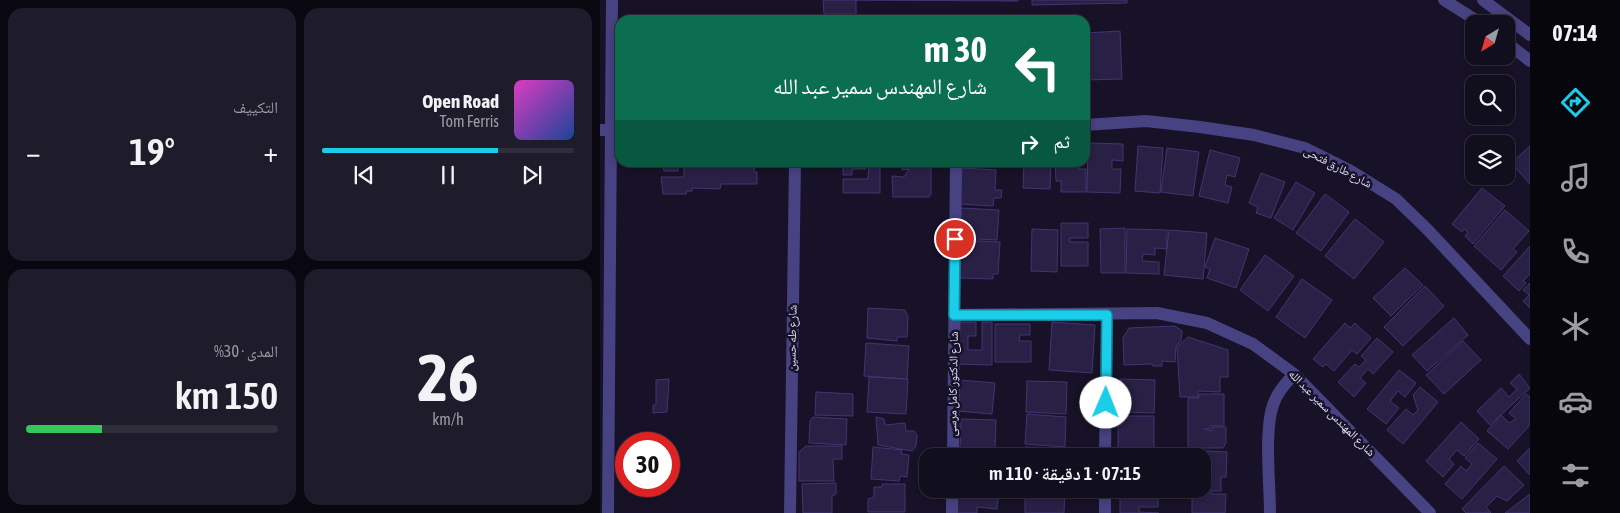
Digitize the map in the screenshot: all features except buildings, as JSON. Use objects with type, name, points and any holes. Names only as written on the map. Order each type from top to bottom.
[{"type":"street","points":[[608,513],[612,0]]},
{"type":"street","points":[[1444,0],[1468,15]]},
{"type":"street","points":[[1483,0],[1530,35]]},
{"type":"street","points":[[1515,49],[1530,61]]},
{"type":"street","name":"شارع طارق فتحى","points":[[1090,125],[1155,122],[1254,136],[1305,148],[1351,171],[1396,199],[1428,229],[1530,339]]},
{"type":"street","name":"شارع طه حسين","points":[[790,513],[795,167]]},
{"type":"street","name":"شارع الدكتور كامل مرسى","points":[[953,448],[956,167]]},
{"type":"street","name":"شارع المهندس سمير عبد الله","points":[[954,315],[1107,315],[1157,313],[1207,323],[1253,344],[1294,374],[1430,513]]},
{"type":"street","points":[[1106,448],[1107,315]]},
{"type":"street","points":[[1270,513],[1269,426],[1272,406],[1280,388],[1294,374]]},
{"type":"street","points":[[952,498],[952,513]]},
{"type":"street","points":[[1105,498],[1105,513]]},
{"type":"route","points":[[955,239],[954,315],[1107,315],[1106,403]]}]
